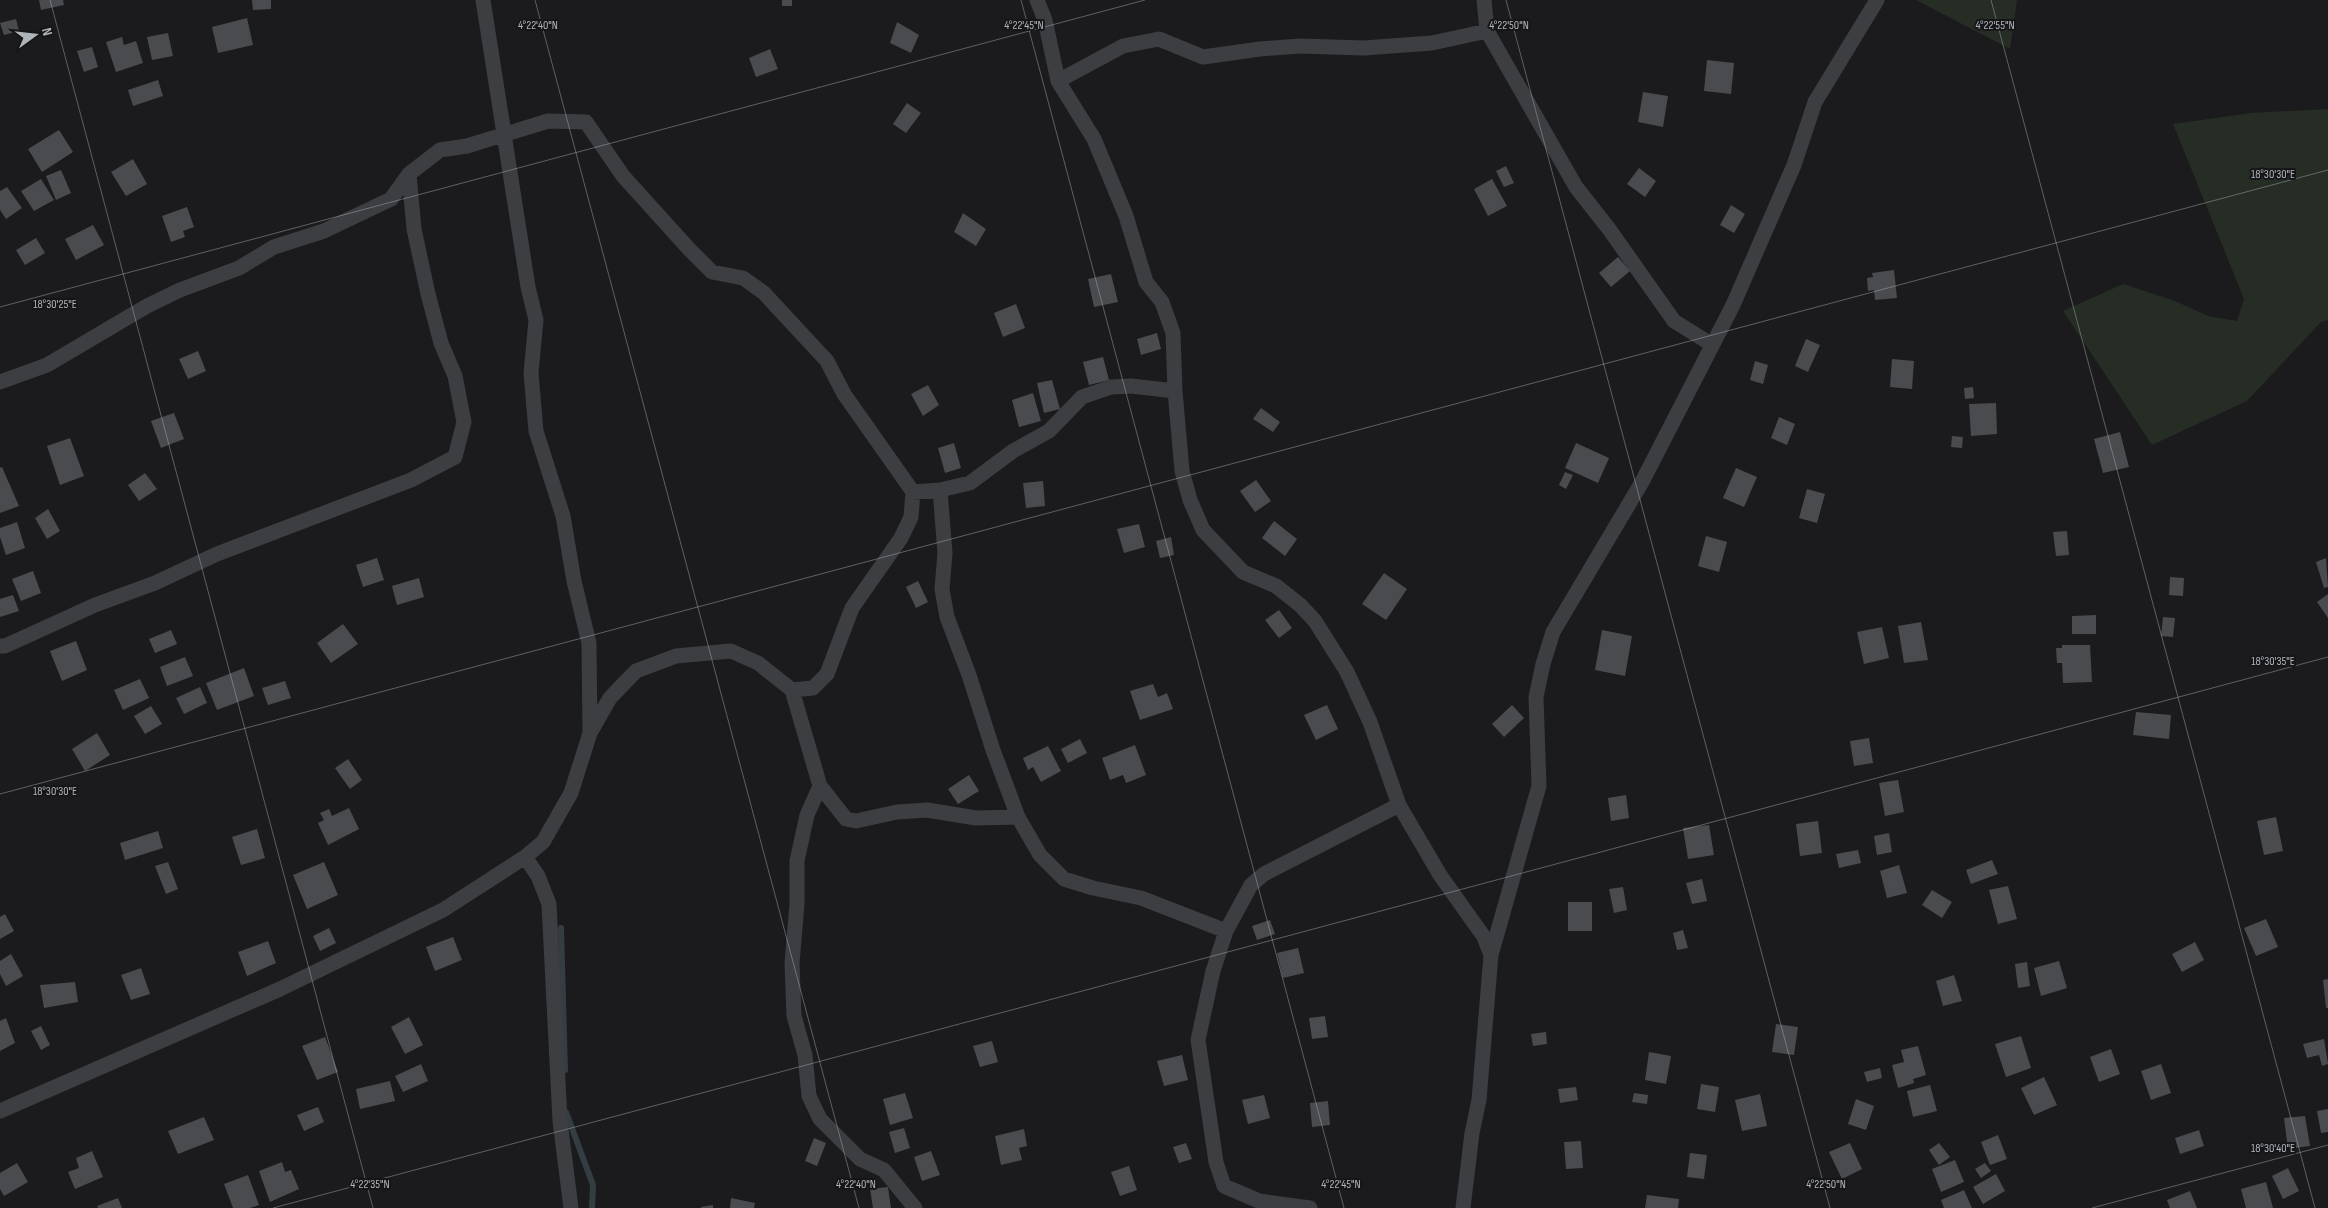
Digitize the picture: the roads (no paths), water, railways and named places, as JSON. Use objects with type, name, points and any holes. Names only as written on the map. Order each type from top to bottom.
[{"type":"street","points":[[483,0],[506,135],[526,277],[536,320],[531,373],[536,431],[563,516],[574,581],[589,643],[590,733]]},
{"type":"street","points":[[1037,0],[1045,20],[1058,81],[1094,139],[1126,216],[1146,282],[1162,302],[1173,333],[1175,391],[1182,471],[1190,500],[1203,530],[1243,572],[1276,586],[1300,604],[1315,621],[1346,672],[1370,722],[1399,806],[1440,875],[1484,937],[1491,955]]},
{"type":"street","points":[[1484,0],[1487,31],[1576,187],[1609,229],[1674,321],[1711,344]]},
{"type":"street","points":[[1463,1208],[1472,1133],[1479,1100],[1491,955],[1539,786],[1536,697],[1542,664],[1553,632],[1642,482],[1732,305],[1794,165],[1814,102],[1877,0]]},
{"type":"street","points":[[1058,81],[1123,46],[1159,39],[1203,57],[1260,49],[1300,46],[1364,48],[1432,42],[1487,31]]},
{"type":"street","points":[[0,382],[47,364],[147,306],[180,290],[239,268],[274,247],[324,231],[391,199],[409,174],[440,150],[506,135],[548,121],[586,122],[623,176],[712,272],[743,278],[764,293],[827,362],[844,394],[913,492],[911,517],[902,538],[852,608],[827,674],[813,688],[792,690]]},
{"type":"street","points":[[0,646],[5,646],[95,605],[155,583],[217,554],[411,480],[455,458],[464,422],[455,376],[441,343],[428,294],[414,229],[409,174]]},
{"type":"street","points":[[913,492],[940,490],[970,483],[1013,451],[1049,431],[1082,397],[1111,387],[1131,386],[1175,391]]},
{"type":"street","points":[[940,490],[945,553],[942,589],[946,617],[969,675],[993,750],[1018,816],[1040,855],[1064,879],[1093,888],[1141,898],[1226,931]]},
{"type":"street","points":[[0,1111],[280,989],[443,910],[525,857],[543,842],[571,794],[590,733],[610,698],[636,671],[676,656],[731,651],[758,663],[792,690],[820,786],[846,819],[856,821],[897,812],[927,810],[976,818],[1018,816]]},
{"type":"street","points":[[820,786],[807,815],[797,860],[797,904],[792,963],[794,1016],[805,1056],[809,1096],[820,1119],[860,1159],[884,1170],[915,1208]]},
{"type":"street","points":[[1310,1208],[1259,1201],[1224,1186],[1216,1162],[1198,1040],[1213,971],[1226,931],[1251,885],[1264,874],[1399,806]]},
{"type":"street","points":[[525,857],[538,876],[549,904],[560,1121],[571,1208]]},
{"type":"waterway","points":[[561,928],[565,1070]]},
{"type":"waterway","points":[[566,1112],[593,1185],[592,1208]]}]
